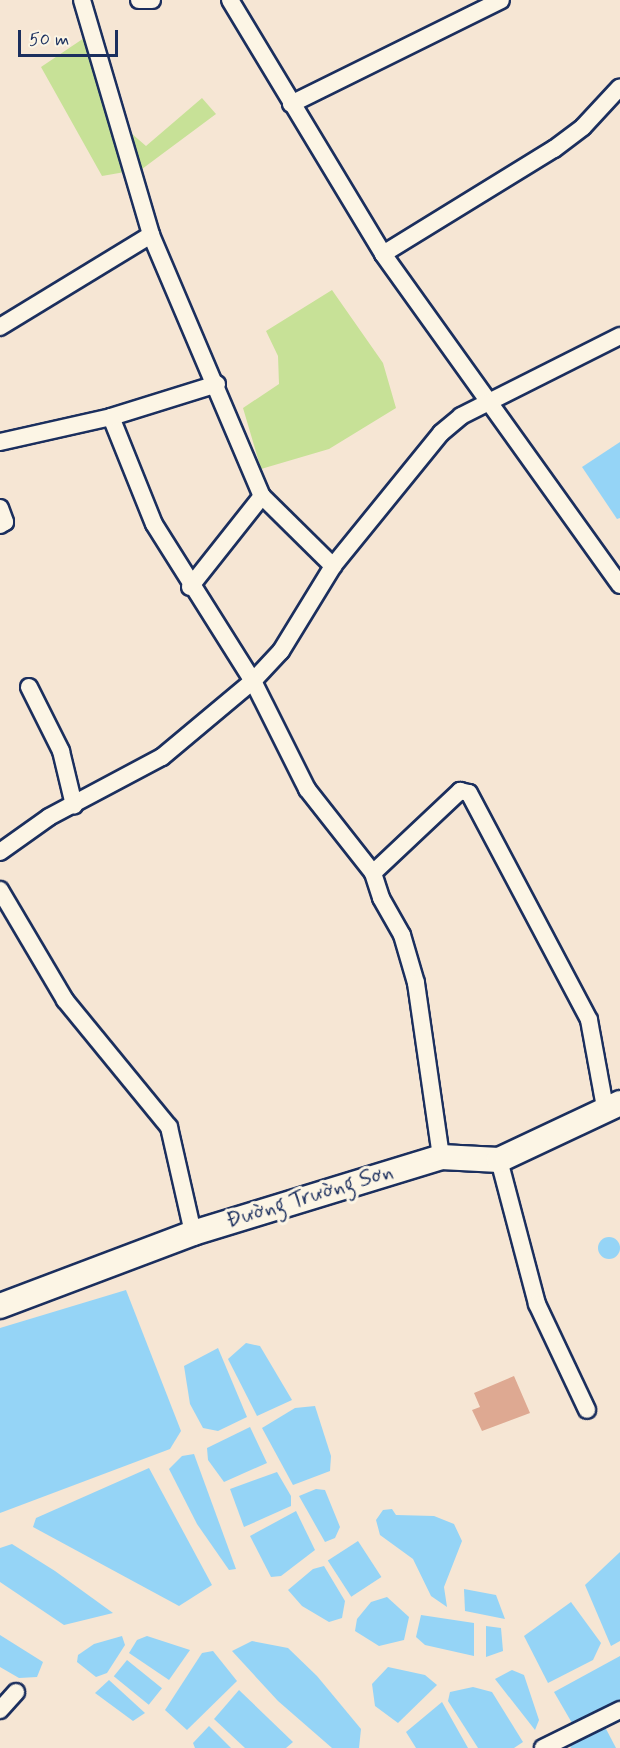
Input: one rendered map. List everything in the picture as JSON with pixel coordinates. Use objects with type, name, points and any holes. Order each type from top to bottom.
[{"type":"highway","name":"Đường Trường Sơn","points":[[0,1306],[193,1233],[441,1157],[499,1160],[612,1105]]},
{"type":"street","points":[[82,0],[84,19],[151,235],[217,384],[262,496],[333,566]]},
{"type":"street","points":[[230,0],[383,254],[620,585]]},
{"type":"street","points":[[291,104],[501,0]]},
{"type":"street","points":[[383,254],[554,149],[583,127],[620,87]]},
{"type":"street","points":[[0,327],[151,235]]},
{"type":"street","points":[[0,852],[74,805],[162,757],[253,681],[281,651],[333,566],[441,433],[487,402],[620,336]]},
{"type":"street","points":[[0,442],[111,417],[217,384]]},
{"type":"street","points":[[111,417],[154,524],[190,587],[253,681],[307,789],[373,873],[381,898],[402,935],[416,983],[441,1157]]},
{"type":"street","points":[[190,587],[262,496]]},
{"type":"street","points":[[0,508],[5,522],[0,525]]},
{"type":"street","points":[[29,687],[61,751],[74,805]]},
{"type":"street","points":[[373,873],[460,791],[469,794],[589,1020],[612,1105]]},
{"type":"street","points":[[0,890],[65,1000],[170,1127],[193,1233]]},
{"type":"street","points":[[499,1160],[537,1305],[587,1410]]},
{"type":"street","points":[[0,1710],[16,1692]]},
{"type":"street","points":[[543,1748],[620,1710]]},
{"type":"green space","points":[[93,32],[124,127],[146,146],[202,98],[216,114],[142,169],[102,176],[41,67]]},
{"type":"green space","points":[[332,290],[383,363],[396,408],[329,449],[261,469],[243,408],[279,384],[278,356],[266,331]]},
{"type":"water","points":[[620,442],[620,518],[617,519],[582,467]]},
{"type":"water","points":[[605,1237],[613,1237],[620,1244],[620,1252],[613,1259],[605,1259],[598,1252],[598,1244]]},
{"type":"water","points":[[126,1290],[181,1431],[170,1449],[0,1513],[0,1328]]},
{"type":"water","points":[[246,1343],[260,1346],[292,1400],[257,1416],[228,1359]]},
{"type":"water","points":[[218,1348],[247,1417],[218,1431],[203,1428],[190,1404],[184,1366]]},
{"type":"water","points":[[315,1406],[331,1456],[330,1471],[293,1485],[262,1428],[295,1408]]},
{"type":"water","points":[[250,1427],[267,1463],[224,1482],[208,1460],[207,1448]]},
{"type":"water","points":[[194,1454],[236,1569],[229,1570],[197,1524],[169,1469],[182,1456]]},
{"type":"water","points":[[149,1468],[212,1585],[179,1606],[33,1527],[36,1518]]},
{"type":"water","points":[[277,1472],[291,1496],[291,1506],[244,1527],[230,1489]]},
{"type":"water","points":[[316,1489],[325,1490],[340,1527],[335,1538],[325,1542],[299,1496]]},
{"type":"water","points":[[392,1509],[396,1515],[434,1516],[454,1524],[462,1541],[444,1587],[447,1607],[431,1596],[413,1559],[380,1535],[376,1520],[383,1510]]},
{"type":"water","points":[[296,1511],[315,1550],[281,1576],[271,1577],[250,1536]]},
{"type":"water","points":[[358,1541],[381,1577],[351,1597],[328,1561]]},
{"type":"water","points":[[12,1544],[55,1571],[113,1613],[64,1625],[0,1582],[0,1548]]},
{"type":"water","points":[[620,1552],[620,1641],[611,1646],[585,1585]]},
{"type":"water","points":[[324,1566],[345,1601],[342,1618],[329,1622],[302,1606],[288,1590],[313,1569]]},
{"type":"water","points":[[464,1589],[496,1595],[505,1619],[465,1611]]},
{"type":"water","points":[[387,1597],[409,1617],[404,1640],[379,1646],[355,1631],[357,1619],[371,1602]]},
{"type":"water","points":[[571,1602],[601,1643],[593,1660],[548,1683],[524,1636]]},
{"type":"water","points":[[421,1615],[474,1623],[474,1656],[425,1645],[416,1637]]},
{"type":"water","points":[[486,1626],[501,1628],[503,1651],[486,1657]]},
{"type":"water","points":[[0,1635],[43,1662],[37,1677],[19,1678],[0,1667]]},
{"type":"water","points":[[122,1636],[125,1645],[107,1673],[96,1677],[77,1662],[78,1655],[94,1644]]},
{"type":"water","points":[[147,1636],[190,1650],[169,1680],[129,1653],[137,1640]]},
{"type":"water","points":[[252,1641],[288,1648],[317,1676],[361,1729],[359,1748],[332,1748],[278,1701],[232,1651]]},
{"type":"water","points":[[213,1651],[237,1681],[187,1730],[165,1710],[202,1653]]},
{"type":"water","points":[[620,1656],[620,1705],[572,1723],[554,1692]]},
{"type":"water","points":[[127,1660],[162,1688],[149,1705],[114,1676]]},
{"type":"water","points":[[388,1667],[425,1675],[437,1685],[398,1723],[375,1706],[372,1684]]},
{"type":"water","points":[[512,1670],[524,1675],[539,1720],[535,1730],[495,1679]]},
{"type":"water","points":[[109,1680],[145,1713],[133,1721],[95,1693]]},
{"type":"water","points":[[473,1687],[492,1692],[523,1742],[514,1748],[478,1748],[448,1701],[450,1692]]},
{"type":"water","points":[[239,1690],[293,1742],[286,1748],[245,1748],[214,1719]]},
{"type":"water","points":[[442,1702],[468,1748],[416,1748],[406,1732]]},
{"type":"water","points":[[209,1726],[231,1748],[195,1748],[193,1743]]},
{"type":"water","points":[[605,1727],[616,1748],[571,1748],[569,1744]]},
{"type":"building","points":[[514,1376],[530,1413],[482,1431],[472,1410],[480,1407],[474,1393]]}]
